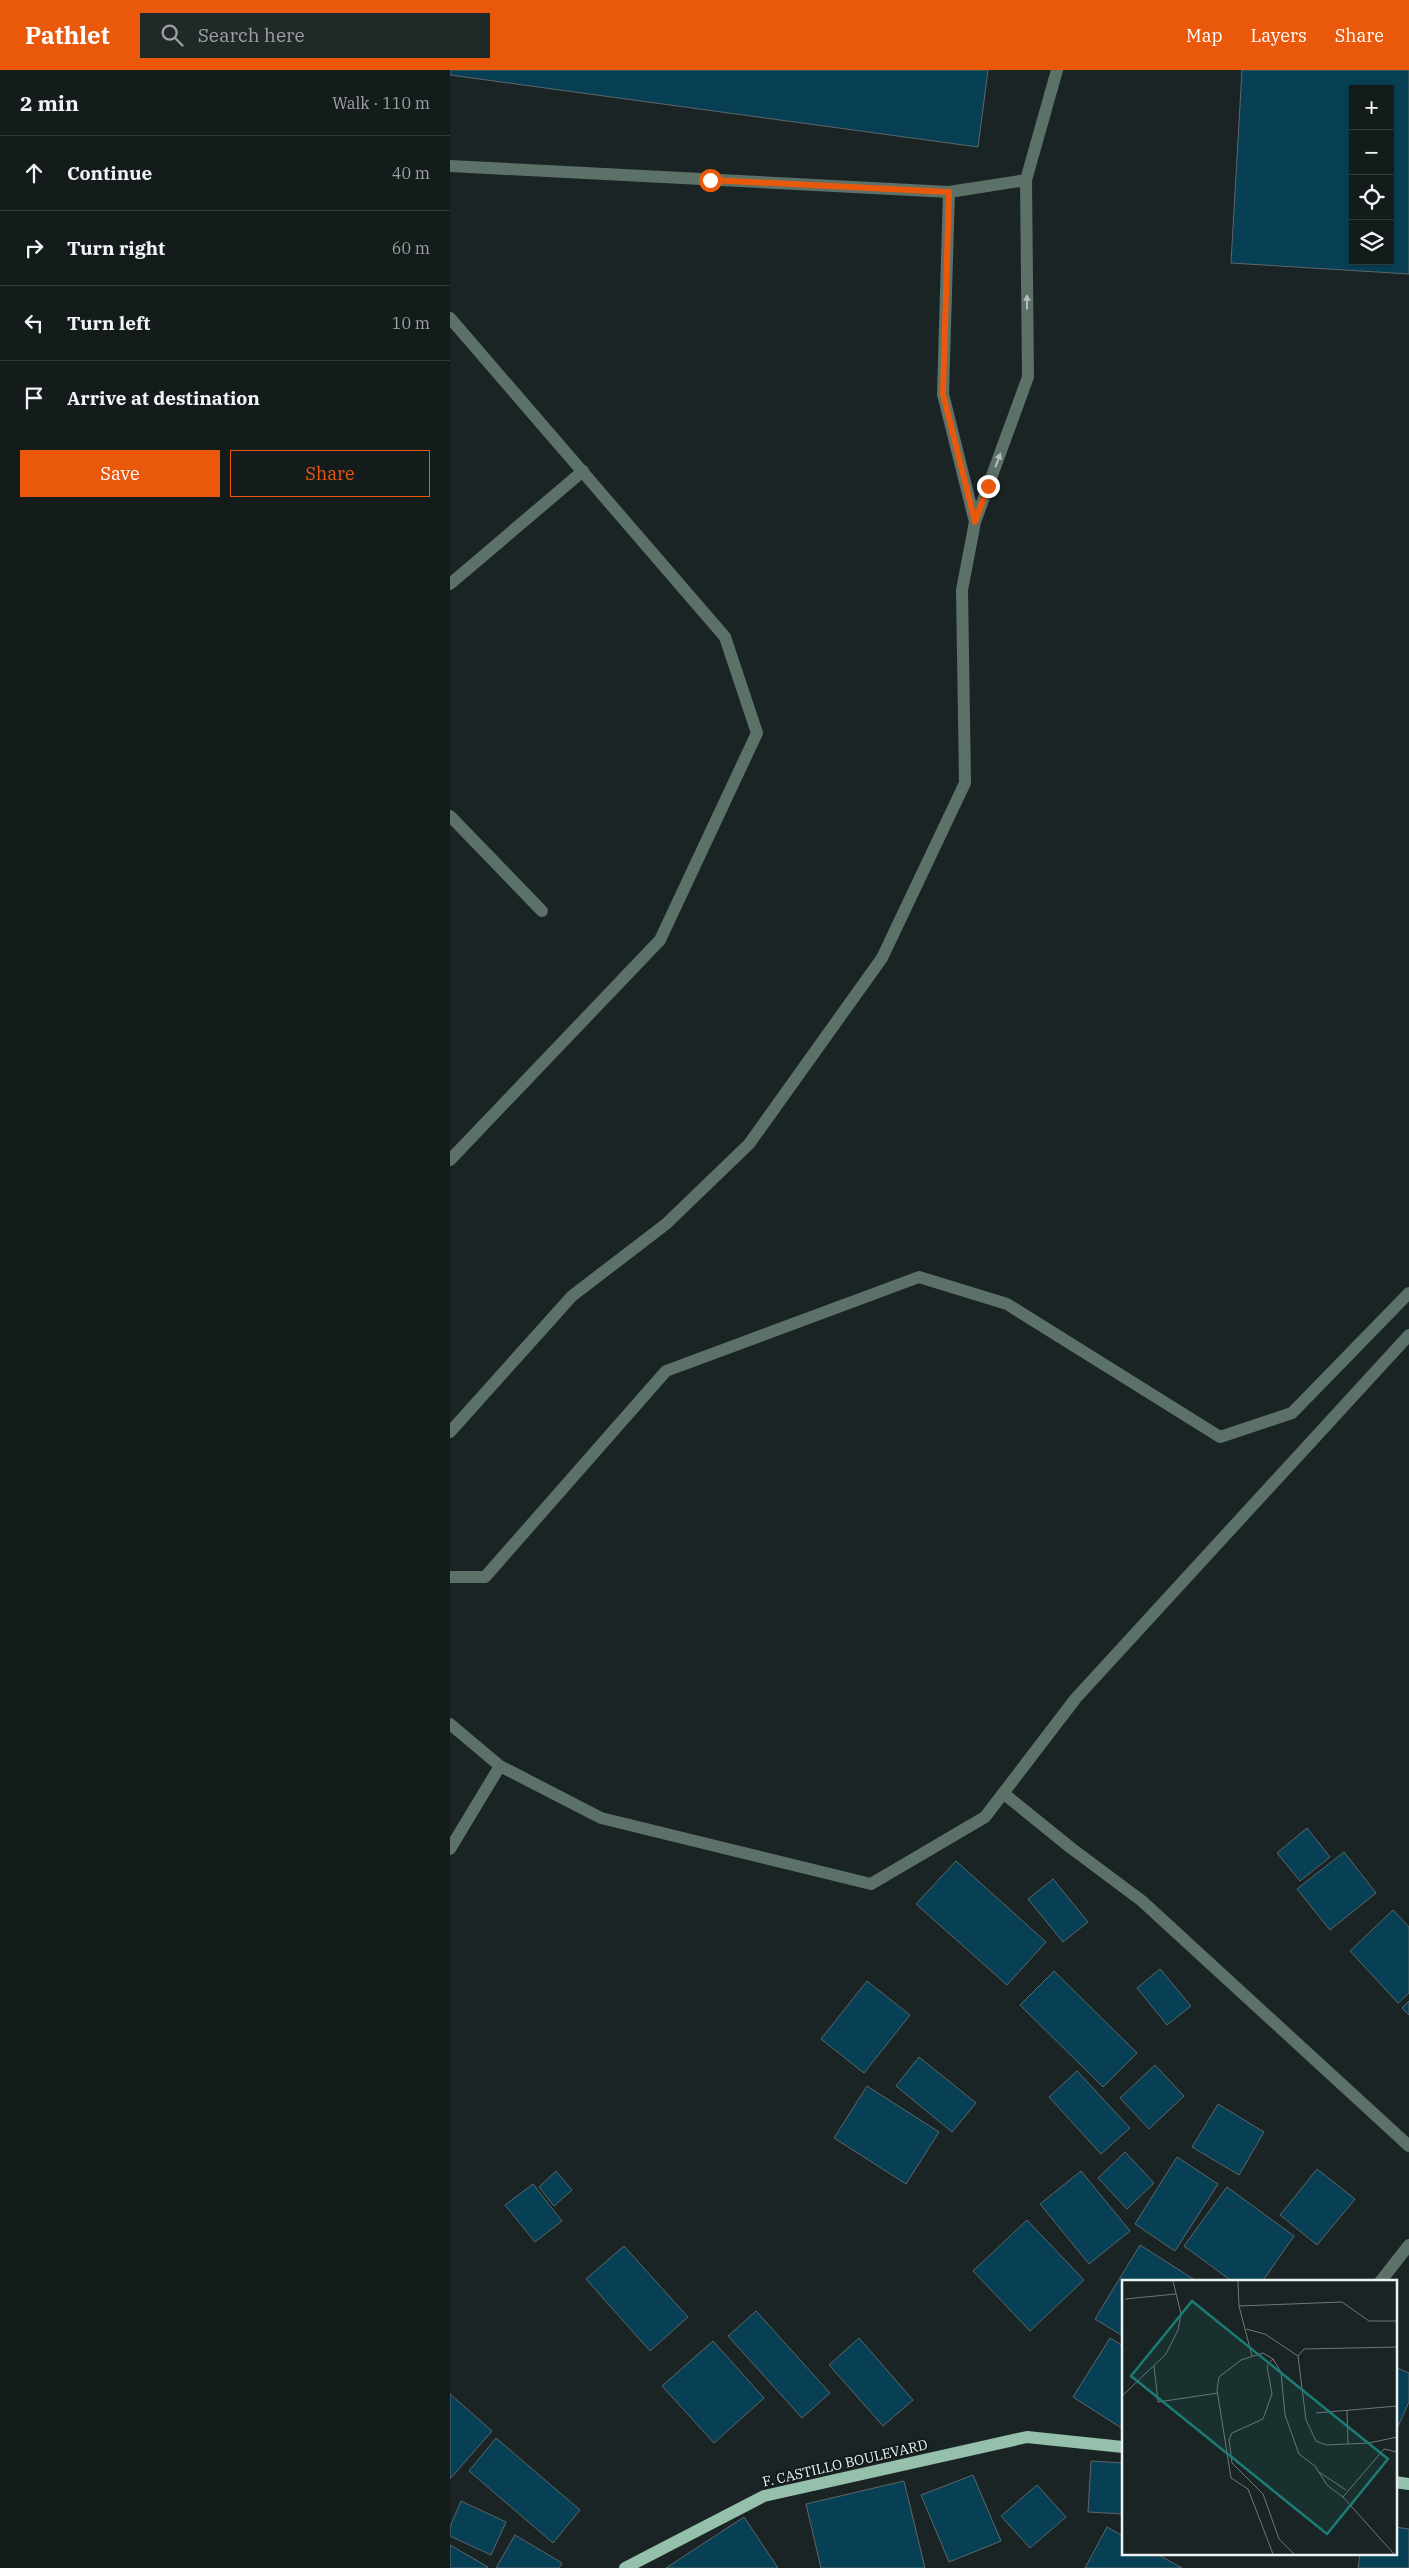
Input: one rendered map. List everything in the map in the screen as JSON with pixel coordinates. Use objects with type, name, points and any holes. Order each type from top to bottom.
[{"type":"main road","name":"F. CASTILLO BOULEVARD","points":[[626,2568],[764,2496],[1027,2436],[1122,2447]]},
{"type":"main road","points":[[1396,2482],[1409,2484]]},
{"type":"lane","points":[[450,1432],[572,1296],[666,1224],[750,1144],[882,958],[964,783],[962,590],[975,522],[1028,377],[1026,180],[1058,70]]},
{"type":"lane","points":[[450,166],[949,192],[1026,180]]},
{"type":"lane","points":[[949,192],[943,394],[975,522]]},
{"type":"lane","points":[[450,318],[725,637],[756,733],[660,940],[450,1160]]},
{"type":"lane","points":[[450,584],[583,471]]},
{"type":"lane","points":[[450,816],[542,911]]},
{"type":"lane","points":[[450,1577],[485,1577],[666,1371],[919,1276],[1007,1304],[1220,1437],[1292,1413],[1409,1293]]},
{"type":"lane","points":[[450,1724],[500,1766],[601,1818],[871,1884],[985,1817],[1076,1698],[1409,1335]]},
{"type":"lane","points":[[450,1849],[500,1766]]},
{"type":"lane","points":[[1003,1793],[1071,1848],[1142,1901],[1409,2146]]},
{"type":"lane","points":[[1382,2280],[1409,2245]]},
{"type":"building","points":[[450,70],[988,70],[978,147],[450,75]]},
{"type":"building","points":[[1242,70],[1409,70],[1409,274],[1231,263]]},
{"type":"building","points":[[1307,1828],[1330,1857],[1300,1881],[1277,1853]]},
{"type":"building","points":[[1344,1852],[1376,1893],[1330,1930],[1297,1889]]},
{"type":"building","points":[[956,1861],[1046,1942],[1007,1985],[916,1904]]},
{"type":"building","points":[[1053,1879],[1088,1922],[1063,1942],[1028,1899]]},
{"type":"building","points":[[1393,1910],[1409,1927],[1409,1993],[1398,2003],[1350,1951]]},
{"type":"building","points":[[1160,1969],[1191,2006],[1167,2025],[1137,1988]]},
{"type":"building","points":[[1054,1971],[1137,2053],[1103,2087],[1020,2005]]},
{"type":"building","points":[[867,1981],[910,2015],[864,2073],[821,2039]]},
{"type":"building","points":[[1409,2001],[1409,2015],[1402,2008]]},
{"type":"building","points":[[919,2057],[976,2103],[952,2132],[896,2086]]},
{"type":"building","points":[[1155,2065],[1184,2096],[1149,2129],[1120,2098]]},
{"type":"building","points":[[1077,2071],[1130,2128],[1101,2154],[1049,2097]]},
{"type":"building","points":[[867,2086],[939,2132],[906,2184],[834,2138]]},
{"type":"building","points":[[1218,2104],[1264,2132],[1239,2175],[1192,2147]]},
{"type":"building","points":[[1125,2152],[1154,2183],[1127,2209],[1098,2178]]},
{"type":"building","points":[[1177,2157],[1218,2184],[1175,2251],[1135,2224]]},
{"type":"building","points":[[1317,2169],[1355,2199],[1317,2245],[1280,2215]]},
{"type":"building","points":[[556,2171],[572,2190],[554,2206],[539,2187]]},
{"type":"building","points":[[1081,2171],[1130,2231],[1089,2264],[1040,2204]]},
{"type":"building","points":[[533,2184],[562,2221],[535,2242],[505,2205]]},
{"type":"building","points":[[1227,2187],[1294,2236],[1263,2280],[1230,2280],[1184,2246]]},
{"type":"building","points":[[1027,2220],[1084,2280],[1030,2331],[973,2271]]},
{"type":"building","points":[[1140,2245],[1195,2280],[1122,2280],[1122,2335],[1095,2319]]},
{"type":"building","points":[[624,2246],[688,2317],[650,2351],[586,2279]]},
{"type":"building","points":[[756,2311],[830,2393],[802,2418],[728,2336]]},
{"type":"building","points":[[859,2338],[913,2400],[883,2426],[829,2365]]},
{"type":"building","points":[[1110,2338],[1122,2345],[1122,2428],[1073,2397]]},
{"type":"building","points":[[713,2341],[764,2398],[714,2443],[662,2386]]},
{"type":"building","points":[[1396,2367],[1409,2373],[1409,2402],[1396,2431]]},
{"type":"building","points":[[450,2394],[492,2431],[450,2479]]},
{"type":"building","points":[[496,2438],[580,2510],[553,2543],[469,2471]]},
{"type":"building","points":[[1091,2461],[1122,2463],[1122,2514],[1088,2512]]},
{"type":"building","points":[[973,2475],[1001,2541],[949,2562],[921,2495]]},
{"type":"building","points":[[904,2481],[925,2568],[821,2568],[806,2504]]},
{"type":"building","points":[[1037,2485],[1066,2517],[1030,2548],[1001,2516]]},
{"type":"building","points":[[461,2501],[506,2522],[491,2555],[450,2536],[450,2527]]},
{"type":"building","points":[[744,2517],[778,2568],[666,2568]]},
{"type":"building","points":[[1107,2527],[1122,2535],[1122,2556],[1161,2556],[1182,2568],[1085,2568]]},
{"type":"building","points":[[1396,2527],[1409,2529],[1409,2568],[1358,2568],[1360,2556],[1396,2556]]},
{"type":"building","points":[[515,2535],[562,2563],[559,2568],[496,2568]]},
{"type":"building","points":[[450,2545],[488,2567],[450,2568]]},
{"type":"route","points":[[710,180],[949,192],[943,394],[975,522],[988,486]]}]
